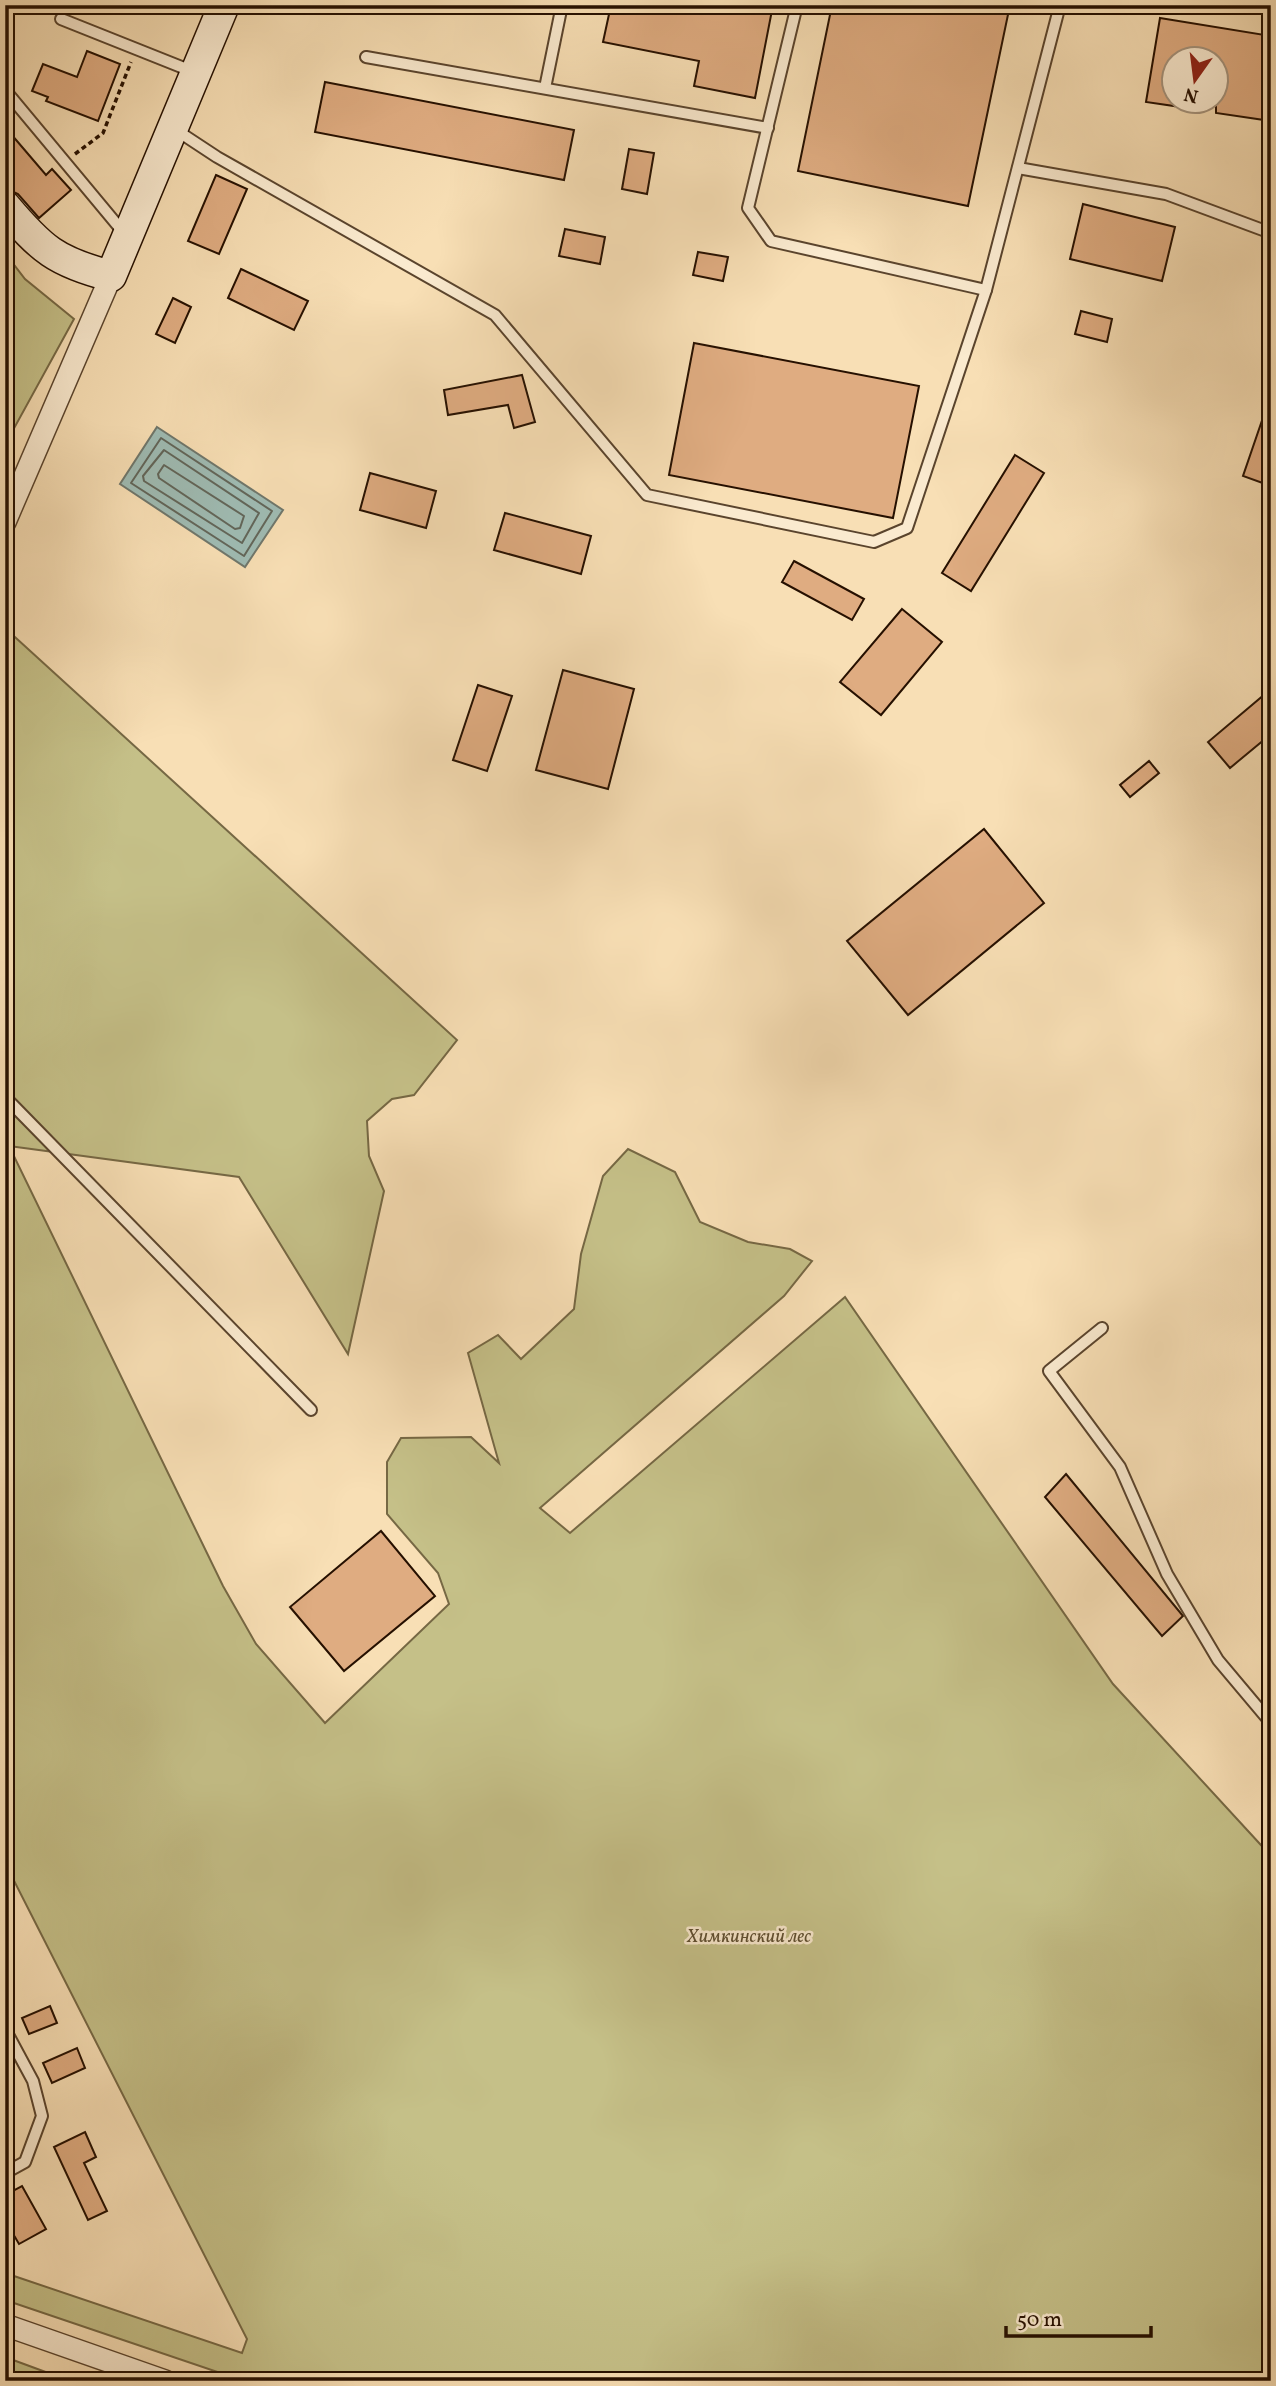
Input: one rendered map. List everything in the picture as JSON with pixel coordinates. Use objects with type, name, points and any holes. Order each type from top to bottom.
[{"type":"street","points":[[5,522],[128,238],[224,5]]},
{"type":"street","points":[[5,206],[42,248],[76,267],[111,275]]},
{"type":"street","points":[[5,2326],[165,2381]]},
{"type":"lane","points":[[545,88],[562,5]]},
{"type":"lane","points":[[797,5],[748,208],[771,242],[986,290]]},
{"type":"lane","points":[[173,128],[217,157],[495,315],[647,495],[874,542],[907,528],[986,290],[1060,5]]},
{"type":"lane","points":[[61,19],[196,73]]},
{"type":"lane","points":[[366,57],[768,128]]},
{"type":"lane","points":[[5,90],[128,238]]},
{"type":"lane","points":[[1018,168],[1166,194],[1271,233]]},
{"type":"lane","points":[[5,1097],[312,1410]]},
{"type":"lane","points":[[1102,1328],[1049,1371],[1120,1467],[1167,1574],[1218,1660],[1271,1723]]},
{"type":"lane","points":[[5,2029],[33,2081],[42,2116],[24,2162],[5,2173]]},
{"type":"path","points":[[65,162],[103,132],[136,49]]},
{"type":"green space","points":[[5,253],[25,279],[74,319],[6,443]]},
{"type":"green space","name":"Химкинский лес","points":[[5,628],[457,1040],[414,1095],[392,1099],[367,1121],[369,1156],[384,1191],[348,1354],[239,1177],[9,1146],[223,1586],[256,1644],[325,1723],[449,1604],[438,1573],[387,1514],[387,1462],[401,1438],[471,1437],[499,1463],[468,1353],[498,1335],[521,1359],[574,1309],[581,1254],[603,1176],[628,1149],[675,1172],[700,1222],[748,1242],[790,1249],[812,1261],[784,1296],[540,1508],[570,1533],[845,1297],[1113,1684],[1271,1856],[1271,2381],[244,2381],[5,2300],[5,2273],[242,2353],[247,2339],[5,1863],[5,1091],[11,1082],[5,1075]]},
{"type":"green space","points":[[5,2357],[70,2381],[5,2381]]},
{"type":"water","points":[[157,427],[283,510],[245,567],[120,484]]},
{"type":"building","points":[[611,5],[773,5],[755,98],[694,86],[699,61],[603,42]]},
{"type":"building","points":[[832,5],[1010,5],[968,206],[798,171]]},
{"type":"building","points":[[1160,18],[1271,36],[1271,121],[1230,115],[1230,46],[1160,46],[1160,104],[1146,102]]},
{"type":"building","points":[[87,51],[120,64],[98,121],[46,101],[48,97],[32,91],[43,64],[77,77]]},
{"type":"building","points":[[325,82],[574,130],[564,180],[315,132]]},
{"type":"building","points":[[5,127],[46,175],[52,169],[71,190],[39,218],[18,194],[5,188]]},
{"type":"building","points":[[629,149],[654,153],[647,194],[622,189]]},
{"type":"building","points":[[216,175],[247,189],[219,254],[188,241]]},
{"type":"building","points":[[1083,204],[1175,227],[1162,281],[1070,259]]},
{"type":"building","points":[[565,229],[605,237],[600,264],[559,256]]},
{"type":"building","points":[[698,252],[728,257],[723,281],[693,275]]},
{"type":"building","points":[[241,269],[308,301],[294,330],[228,298]]},
{"type":"building","points":[[173,298],[191,307],[175,343],[156,334]]},
{"type":"building","points":[[1081,311],[1112,319],[1107,342],[1075,334]]},
{"type":"building","points":[[694,343],[919,386],[893,518],[669,475]]},
{"type":"building","points":[[522,375],[535,422],[514,428],[508,405],[448,415],[444,390]]},
{"type":"building","points":[[1268,403],[1271,403],[1271,486],[1243,476]]},
{"type":"building","points":[[1015,455],[1044,473],[971,591],[942,573]]},
{"type":"building","points":[[370,473],[436,491],[426,528],[360,510]]},
{"type":"building","points":[[505,513],[591,536],[581,574],[494,550]]},
{"type":"building","points":[[794,561],[864,599],[852,620],[782,582]]},
{"type":"building","points":[[902,609],[942,642],[881,715],[840,682]]},
{"type":"building","points":[[563,670],[634,689],[608,789],[536,770]]},
{"type":"building","points":[[478,685],[512,696],[487,771],[453,760]]},
{"type":"building","points":[[1271,689],[1271,734],[1230,768],[1208,742]]},
{"type":"building","points":[[1149,761],[1159,773],[1130,797],[1120,785]]},
{"type":"building","points":[[984,829],[1044,903],[908,1015],[847,941]]},
{"type":"building","points":[[1066,1474],[1183,1616],[1162,1636],[1045,1497]]},
{"type":"building","points":[[381,1531],[435,1596],[344,1671],[290,1607]]},
{"type":"building","points":[[50,2006],[57,2023],[29,2034],[22,2018]]},
{"type":"building","points":[[77,2048],[85,2068],[52,2083],[43,2063]]},
{"type":"building","points":[[85,2132],[96,2157],[84,2163],[107,2211],[88,2220],[54,2147]]},
{"type":"building","points":[[22,2186],[46,2229],[19,2244],[5,2220],[5,2195]]}]
